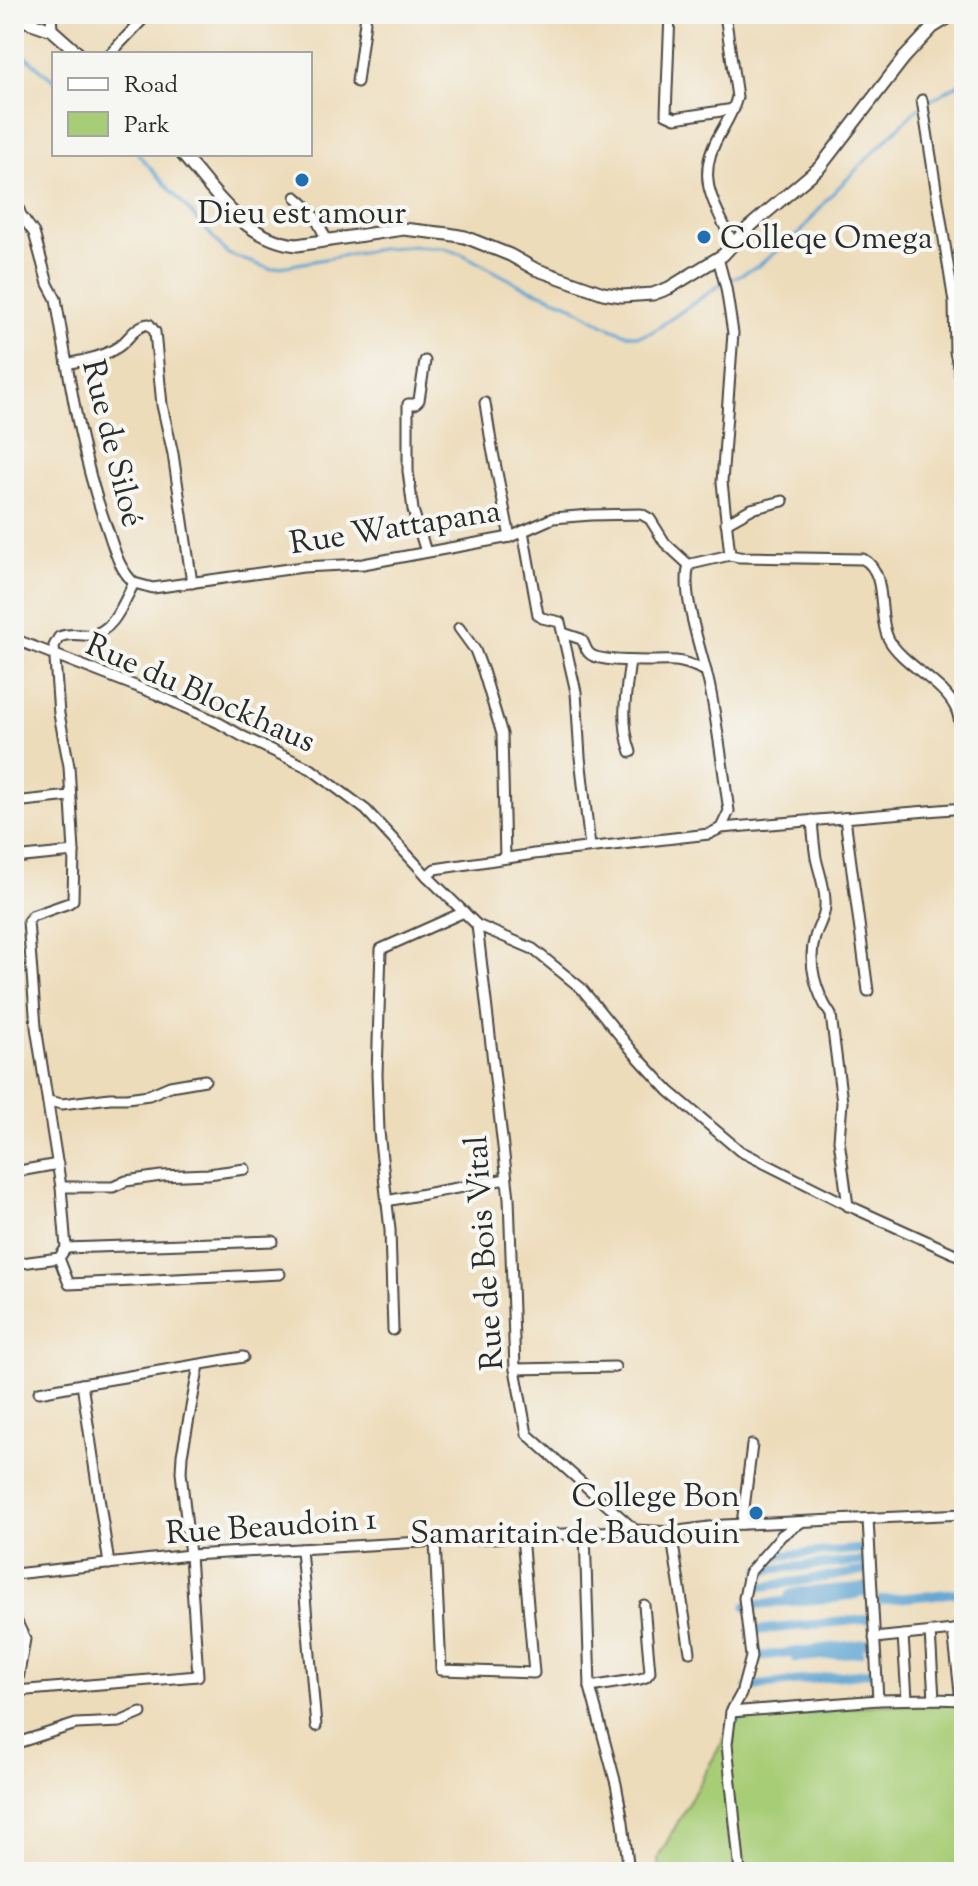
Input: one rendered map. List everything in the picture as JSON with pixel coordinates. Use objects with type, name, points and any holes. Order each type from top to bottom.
[{"type":"street","points":[[51,14],[52,30]]},
{"type":"street","points":[[112,52],[145,14]]},
{"type":"street","points":[[357,82],[366,14]]},
{"type":"street","points":[[670,14],[666,114],[675,118],[734,109]]},
{"type":"street","points":[[725,14],[737,97],[734,109],[711,152],[706,171],[707,185],[733,244]]},
{"type":"street","points":[[184,156],[236,216],[258,234],[282,244],[297,245],[403,229],[425,231],[465,237],[535,269],[603,293],[622,296],[653,294],[669,288],[718,258],[748,228],[820,167],[904,58],[933,27],[954,14]]},
{"type":"street","points":[[14,17],[52,30],[77,52]]},
{"type":"street","points":[[922,100],[954,302],[955,352],[964,392]]},
{"type":"street","name":"Rue de Siloé","points":[[14,197],[21,215],[34,233],[48,284],[56,299],[81,440],[98,503],[121,568],[134,583]]},
{"type":"street","points":[[296,197],[309,207],[327,241]]},
{"type":"street","points":[[718,258],[733,333],[722,482],[730,555]]},
{"type":"street","points":[[67,364],[119,347],[143,324],[149,324],[155,332],[162,405],[173,454],[192,583]]},
{"type":"street","points":[[425,361],[419,400],[408,404],[408,471],[413,510],[426,552]]},
{"type":"street","points":[[485,403],[510,537]]},
{"type":"street","points":[[726,523],[751,509],[783,501]]},
{"type":"street","name":"Rue Wattapana","points":[[134,583],[153,588],[303,567],[363,564],[510,537],[553,518],[641,514],[650,519],[665,543],[689,565]]},
{"type":"street","points":[[523,531],[538,615],[560,622],[576,692],[590,847]]},
{"type":"street","points":[[721,828],[729,811],[710,686],[690,609],[686,574],[689,565],[730,555],[867,561],[874,569],[889,640],[955,707],[964,764]]},
{"type":"street","points":[[14,1264],[59,1258],[66,1248],[58,1164],[36,1027],[28,921],[32,916],[73,900],[74,852],[69,766],[59,714],[54,646],[59,637],[72,633],[87,635],[102,632],[114,620],[134,583]]},
{"type":"street","points":[[459,628],[475,650],[502,734],[505,858]]},
{"type":"street","points":[[563,633],[581,639],[593,656],[687,663],[706,671]]},
{"type":"street","name":"Rue du Blockhaus","points":[[14,639],[156,694],[311,769],[366,810],[477,925],[533,949],[581,988],[669,1091],[740,1151],[848,1206],[964,1258]]},
{"type":"street","points":[[630,661],[623,721],[631,752]]},
{"type":"street","points":[[14,802],[70,796]]},
{"type":"street","points":[[427,876],[435,869],[709,834],[721,828],[964,808]]},
{"type":"street","points":[[845,818],[868,991]]},
{"type":"street","points":[[812,820],[825,899],[825,914],[813,941],[812,959],[816,988],[831,1015],[842,1102],[839,1140],[848,1206]]},
{"type":"street","points":[[14,858],[74,852]]},
{"type":"street","points":[[393,1330],[390,1230],[379,1132],[377,1074],[381,949],[464,912]]},
{"type":"street","name":"Rue de Bois Vital","points":[[477,925],[509,1198],[515,1369],[527,1434],[635,1530]]},
{"type":"street","points":[[48,1101],[62,1104],[127,1098],[205,1080]]},
{"type":"street","points":[[14,1172],[58,1164]]},
{"type":"street","points":[[61,1187],[113,1187],[126,1181],[161,1176],[245,1169]]},
{"type":"street","points":[[386,1201],[506,1179]]},
{"type":"street","points":[[66,1248],[273,1241]]},
{"type":"street","points":[[59,1258],[69,1284],[280,1274]]},
{"type":"street","points":[[39,1392],[243,1357]]},
{"type":"street","points":[[14,1616],[25,1639],[15,1692],[198,1676],[182,1464],[199,1365]]},
{"type":"street","points":[[515,1369],[615,1367]]},
{"type":"street","points":[[82,1384],[109,1564]]},
{"type":"street","points":[[742,1524],[752,1445]]},
{"type":"street","name":"Rue Beaudoin 1","points":[[14,1574],[190,1555],[635,1530],[671,1532],[742,1524],[964,1514]]},
{"type":"street","points":[[868,1519],[878,1700]]},
{"type":"street","points":[[740,1872],[727,1744],[731,1712],[741,1694],[751,1657],[744,1598],[749,1573],[782,1535],[801,1522]]},
{"type":"street","points":[[671,1532],[690,1652]]},
{"type":"street","points":[[585,1533],[590,1687],[616,1784],[629,1872]]},
{"type":"street","points":[[435,1541],[441,1670],[534,1673],[522,1536]]},
{"type":"street","points":[[301,1549],[316,1726]]},
{"type":"street","points":[[590,1687],[646,1677],[650,1672],[644,1605]]},
{"type":"street","points":[[731,1712],[878,1700],[962,1700],[959,1630],[874,1638]]},
{"type":"street","points":[[930,1632],[934,1699]]},
{"type":"street","points":[[903,1635],[907,1699]]},
{"type":"street","points":[[14,1744],[76,1724],[120,1722],[141,1713]]},
{"type":"green space","points":[[964,1704],[964,1872],[659,1872],[658,1858],[735,1719],[878,1705]]},
{"type":"waterway","points":[[14,46],[52,79]]},
{"type":"waterway","points":[[926,103],[964,81]]},
{"type":"waterway","points":[[728,281],[758,266],[800,233],[829,197],[919,107]]},
{"type":"waterway","points":[[140,156],[228,254],[270,269],[379,249],[410,246],[444,248],[462,254],[520,285],[567,303],[604,325],[639,336],[652,332],[721,284]]},
{"type":"waterway","points":[[773,1556],[863,1549]]},
{"type":"waterway","points":[[761,1570],[864,1561]]},
{"type":"waterway","points":[[760,1587],[865,1571]]},
{"type":"waterway","points":[[746,1606],[787,1601],[790,1594],[798,1592],[866,1587]]},
{"type":"waterway","points":[[782,1602],[837,1598],[866,1592]]},
{"type":"waterway","points":[[881,1600],[964,1592]]},
{"type":"waterway","points":[[750,1631],[868,1619]]},
{"type":"waterway","points":[[754,1657],[869,1643]]},
{"type":"waterway","points":[[796,1658],[860,1652]]},
{"type":"waterway","points":[[748,1687],[871,1672]]},
{"type":"waterway","points":[[736,1717],[829,1708]]},
{"type":"place","name":"Dieu est amour","points":[[302,180]]},
{"type":"place","name":"Colleqe Omega","points":[[704,237]]},
{"type":"place","name":"College Bon Samaritain de Baudouin","points":[[756,1513]]}]
